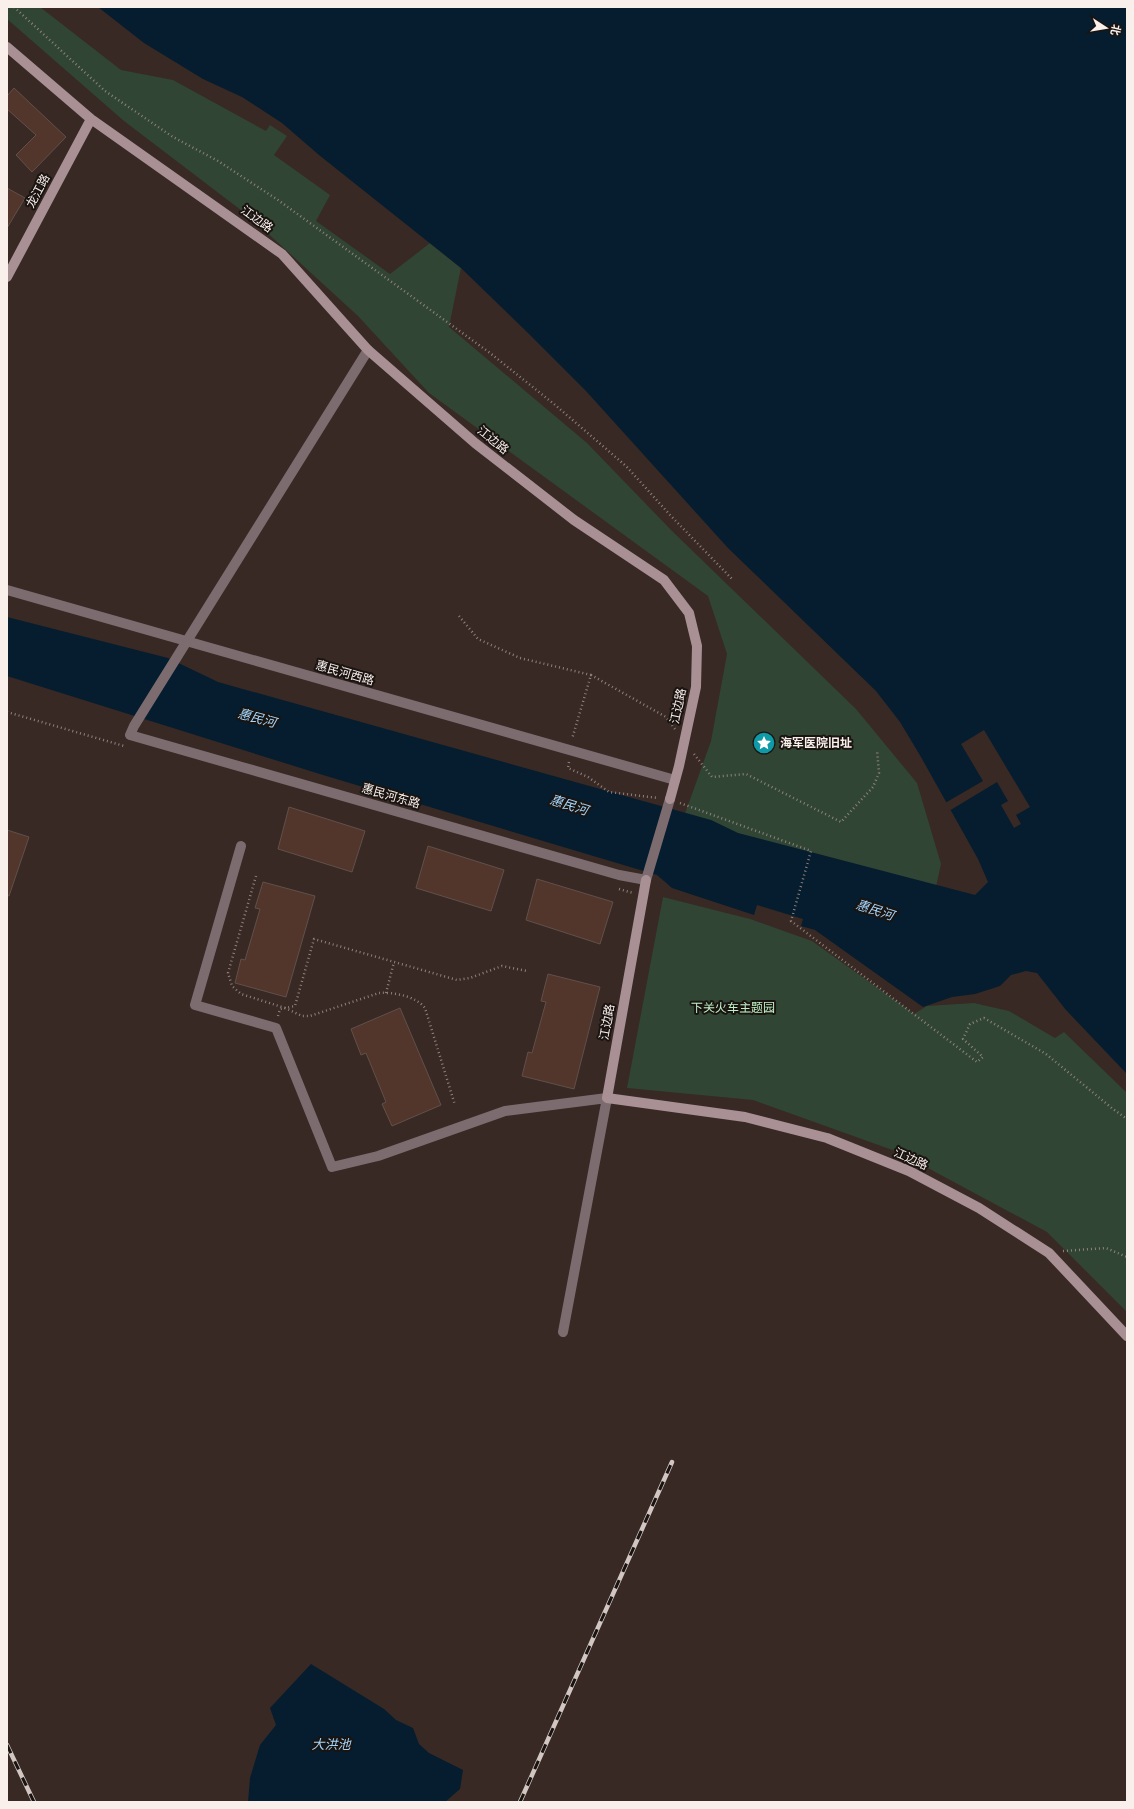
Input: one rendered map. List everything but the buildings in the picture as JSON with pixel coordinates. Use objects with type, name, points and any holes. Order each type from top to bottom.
[{"type":"street","name":"江边路","points":[[7,47],[91,119],[282,254],[368,350],[475,443],[574,520],[664,580],[689,613],[697,646],[696,687],[670,799],[646,880],[607,1098],[745,1117],[827,1138],[909,1171],[979,1208],[1050,1253],[1127,1336]]},
{"type":"street","name":"龙江路","points":[[7,277],[91,119]]},
{"type":"street","points":[[184,645],[368,350]]},
{"type":"street","name":"惠民河西路","points":[[7,590],[184,645],[675,780]]},
{"type":"street","name":"惠民河东路","points":[[184,645],[132,730],[619,875],[646,880]]},
{"type":"street","points":[[241,846],[195,1005],[276,1028],[332,1167],[378,1156],[505,1111],[607,1098],[564,1332]]},
{"type":"path","points":[[14,7],[105,91],[173,137],[218,161],[278,200],[490,353],[554,404],[626,466],[671,516],[732,579]]},
{"type":"path","points":[[459,616],[478,639],[520,658],[590,676],[666,717],[712,777],[746,774],[841,822],[873,788],[879,773],[876,750]]},
{"type":"path","points":[[590,676],[570,751],[568,768],[588,777],[609,792],[670,799],[811,851],[791,921],[977,1062],[983,1057],[963,1039],[970,1024],[984,1018],[1046,1054],[1112,1109],[1127,1119]]},
{"type":"path","points":[[256,876],[229,967],[229,979],[232,986],[241,994],[285,1008],[302,1016],[310,1016],[379,993],[386,993],[413,999],[421,1003],[425,1008],[454,1105]]},
{"type":"path","points":[[274,1028],[280,1009],[295,1006],[314,940],[457,980],[470,978],[502,966],[527,971]]},
{"type":"path","points":[[386,993],[394,962]]},
{"type":"path","points":[[1058,1251],[1106,1248],[1127,1257]]},
{"type":"green space","points":[[7,7],[40,7],[121,70],[173,80],[266,131],[270,125],[287,136],[274,155],[330,195],[316,221],[390,274],[430,243],[461,268],[449,327],[587,443],[672,531],[856,709],[917,783],[941,864],[936,887],[682,822],[711,741],[727,654],[708,596],[429,393],[358,316],[250,217],[124,121],[7,19]]},
{"type":"green space","name":"下关火车主题园","points":[[663,897],[750,919],[812,941],[914,1014],[927,1006],[974,1003],[1009,1011],[1055,1038],[1064,1032],[1127,1093],[1127,1312],[1047,1232],[898,1152],[753,1100],[627,1088]]},
{"type":"water","name":"惠民河","points":[[98,7],[1127,7],[1127,1074],[1066,1010],[1037,973],[1026,971],[1011,975],[1000,986],[975,994],[952,997],[923,1007],[815,930],[801,926],[803,919],[757,905],[754,915],[672,888],[657,875],[323,775],[7,676],[7,617],[168,658],[218,682],[711,820],[738,833],[975,895],[988,882],[978,859],[921,757],[900,722],[876,691],[728,548],[586,391],[527,332],[461,268],[319,155],[282,123],[242,97],[203,79],[144,43]]},
{"type":"water","name":"大洪池","points":[[311,1664],[384,1709],[396,1720],[413,1728],[419,1744],[429,1753],[463,1770],[460,1789],[445,1802],[248,1802],[250,1778],[260,1745],[276,1725],[270,1708]]},
{"type":"pier","points":[[984,730],[1030,807],[1016,815],[1021,824],[1014,828],[1001,805],[1008,801],[997,782],[949,811],[945,803],[983,781],[961,744]]},
{"type":"railway","points":[[520,1802],[672,1462]]},
{"type":"railway","points":[[7,1745],[34,1802]]},
{"type":"place","name":"海军医院旧址","points":[[764,743]]}]
